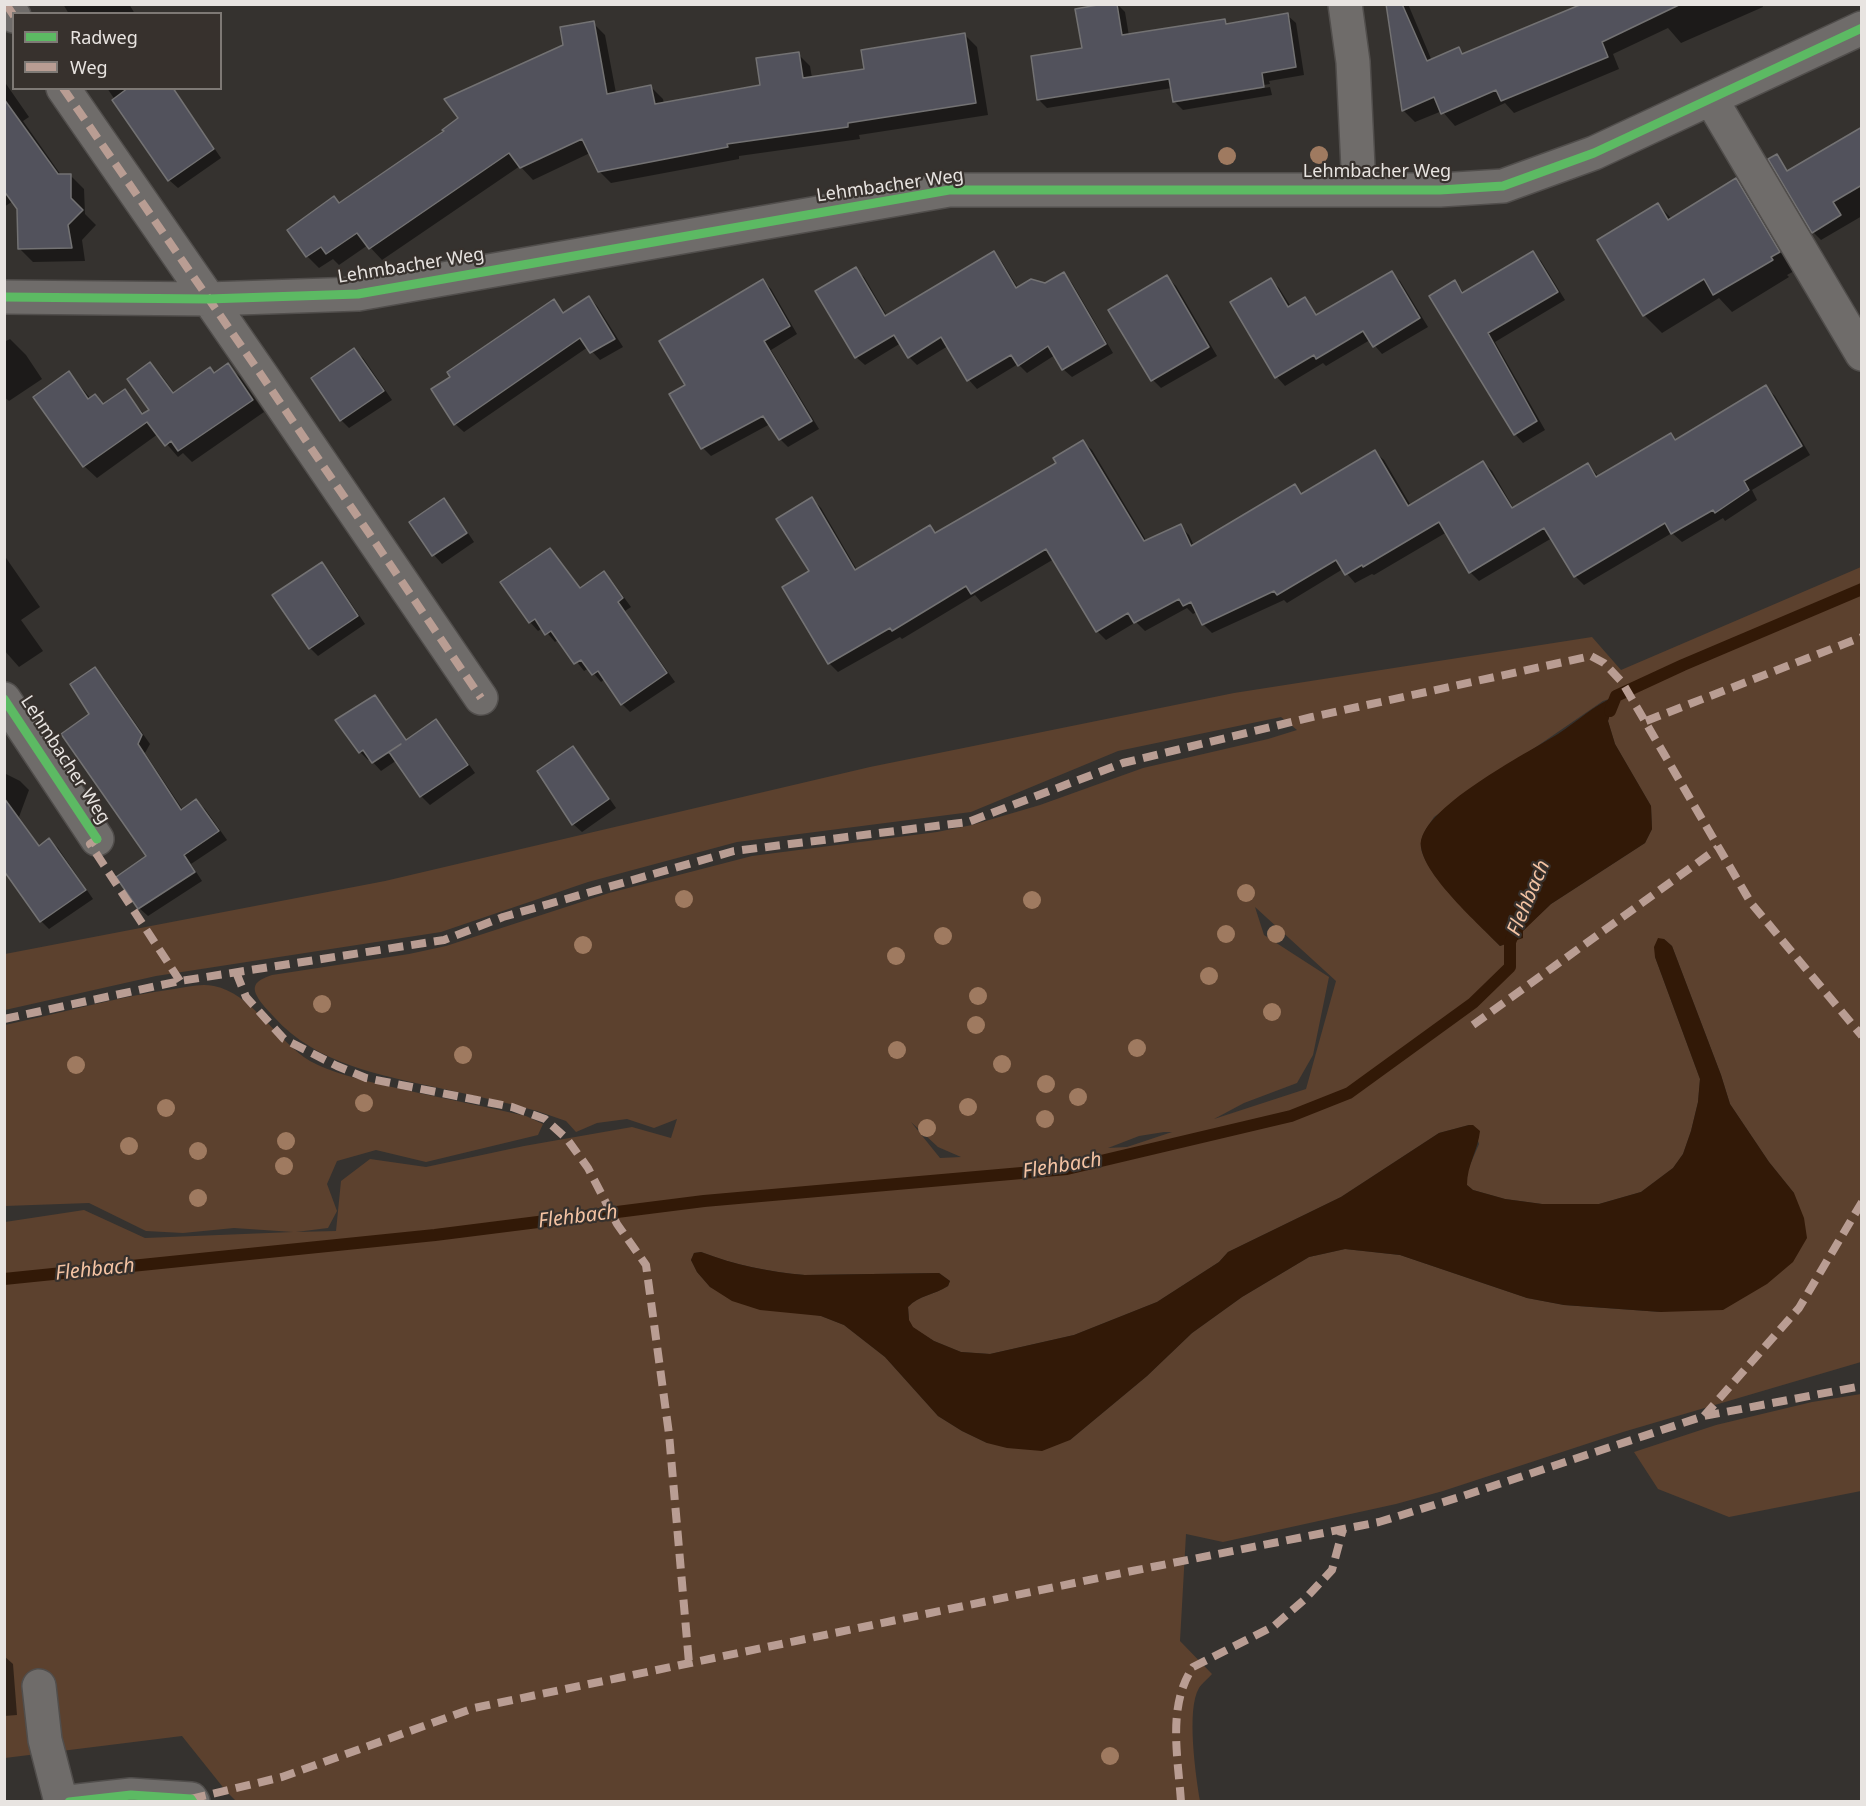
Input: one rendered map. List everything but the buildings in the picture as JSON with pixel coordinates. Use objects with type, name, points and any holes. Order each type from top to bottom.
[{"type":"street","points":[[1345,4],[1353,62],[1359,189]]},
{"type":"street","name":"Lehmbacher Weg","points":[[4,297],[208,299],[358,294],[949,190],[1440,189],[1503,186],[1594,153],[1862,28]]},
{"type":"street","points":[[64,90],[481,698]]},
{"type":"street","points":[[1711,99],[1862,354]]},
{"type":"street","name":"Lehmbacher Weg","points":[[4,699],[97,839]]},
{"type":"street","points":[[39,1686],[45,1740],[61,1802]]},
{"type":"street","points":[[69,1802],[131,1795],[192,1800]]},
{"type":"shaded area","points":[[1861,567],[1861,1362],[1623,1432],[1443,1491],[1396,1504],[1223,1542],[1186,1534],[1180,1641],[1212,1674],[1199,1688],[1193,1711],[1193,1743],[1200,1801],[237,1802],[182,1736],[5,1758],[5,1222],[84,1210],[145,1238],[293,1232],[234,1228],[183,1233],[146,1231],[89,1203],[5,1206],[5,1025],[131,996],[194,986],[214,986],[227,990],[240,998],[298,1052],[327,1069],[383,1085],[526,1116],[543,1124],[538,1135],[426,1162],[376,1150],[337,1161],[327,1184],[337,1211],[328,1228],[296,1232],[336,1231],[341,1181],[370,1159],[426,1167],[524,1146],[632,1127],[671,1138],[677,1119],[654,1128],[627,1119],[597,1123],[576,1132],[566,1121],[537,1111],[394,1078],[350,1065],[309,1046],[274,1017],[260,1002],[255,992],[256,985],[264,978],[446,946],[609,893],[752,856],[937,832],[972,825],[1040,805],[1143,768],[1297,730],[1281,717],[1118,751],[971,812],[737,842],[588,882],[441,932],[156,976],[5,1010],[5,954],[385,881],[870,767],[1234,693],[1592,637],[1621,670]],"holes":[[[1615,697],[1608,721],[1615,744],[1651,806],[1652,829],[1645,843],[1551,904],[1510,942],[1500,946],[1429,867],[1423,854],[1421,843],[1423,836],[1434,817],[1603,701]],[[1255,907],[1336,981],[1306,1089],[1214,1119],[1244,1103],[1297,1083],[1313,1055],[1329,977],[1264,935]],[[1664,939],[1672,946],[1730,1104],[1769,1162],[1794,1193],[1661,1312],[1564,1305],[1527,1298],[1400,1255],[1345,1249],[1309,1257],[1242,1297],[1192,1333],[1147,1376],[1070,1440],[987,1443],[938,1416],[885,1357],[844,1325],[821,1316],[710,1287],[697,1272],[691,1260],[694,1253],[701,1252],[752,1267],[805,1275],[939,1273],[950,1281],[948,1286],[917,1300],[908,1307],[909,1321],[913,1328],[934,1341],[961,1352],[990,1354],[1074,1335],[1157,1302],[1219,1262],[1228,1252],[1341,1197],[1439,1133],[1469,1125],[1473,1125],[1479,1144],[1467,1172],[1467,1185],[1473,1190],[1505,1199],[1542,1204],[1599,1204],[1641,1192],[1673,1168],[1683,1154],[1698,1102],[1700,1079],[1655,957]],[[911,1122],[938,1147],[961,1157],[940,1158]],[[1172,1132],[1127,1147],[1108,1148],[1139,1136]]]},
{"type":"shaded area","points":[[1861,1394],[1861,1491],[1729,1517],[1658,1489],[1634,1452],[1716,1425],[1812,1402]]},
{"type":"water","points":[[1616,696],[1608,721],[1615,744],[1651,806],[1652,829],[1645,843],[1551,904],[1523,931],[1523,938],[1500,946],[1454,900],[1432,872],[1421,847],[1424,832],[1436,816],[1477,783]]},
{"type":"water","points":[[1658,938],[1664,939],[1672,946],[1730,1104],[1769,1162],[1794,1193],[1804,1218],[1807,1238],[1793,1262],[1767,1284],[1723,1310],[1661,1312],[1564,1305],[1527,1298],[1400,1255],[1345,1249],[1309,1257],[1242,1297],[1192,1333],[1147,1376],[1070,1440],[1042,1451],[1007,1448],[987,1443],[962,1431],[938,1416],[885,1357],[844,1325],[821,1316],[760,1310],[732,1301],[710,1287],[697,1272],[691,1260],[694,1253],[701,1252],[752,1267],[805,1275],[939,1273],[950,1281],[948,1286],[917,1300],[908,1307],[909,1320],[913,1327],[934,1341],[961,1352],[990,1354],[1074,1335],[1157,1302],[1219,1262],[1228,1252],[1341,1197],[1439,1133],[1469,1125],[1473,1125],[1480,1131],[1467,1178],[1467,1185],[1473,1190],[1505,1199],[1542,1204],[1599,1204],[1641,1192],[1673,1168],[1683,1154],[1698,1102],[1700,1079],[1655,957],[1654,947]]},
{"type":"waterway","name":"Flehbach","points":[[1610,711],[1616,696],[1862,589]]},
{"type":"waterway","name":"Flehbach","points":[[4,1279],[435,1235],[704,1201],[1067,1169],[1291,1116],[1349,1093],[1473,1003],[1510,967],[1510,942],[1516,928]]},
{"type":"marked path","points":[[6,4],[12,13]]},
{"type":"marked path","points":[[64,90],[481,698]]},
{"type":"marked path","points":[[1646,721],[1862,637]]},
{"type":"marked path","points":[[4,1019],[180,981],[444,940],[503,917],[734,851],[968,822],[1123,763],[1312,717],[1591,656],[1604,663],[1622,682],[1751,903],[1862,1036]]},
{"type":"marked path","points":[[95,836],[97,839],[90,844],[180,981]]},
{"type":"marked path","points":[[1473,1025],[1718,848]]},
{"type":"marked path","points":[[236,972],[246,997],[284,1039],[366,1078],[512,1107],[545,1119],[567,1139],[588,1168],[617,1224],[646,1265],[669,1434],[689,1663]]},
{"type":"marked path","points":[[1704,1416],[1799,1308],[1862,1202]]},
{"type":"marked path","points":[[191,1799],[282,1777],[474,1708],[1379,1522],[1704,1416],[1862,1386]]},
{"type":"marked path","points":[[1181,1802],[1177,1715],[1185,1682],[1193,1667],[1274,1626],[1304,1600],[1332,1570],[1343,1529]]},
{"type":"cycle path","points":[[4,297],[208,299],[358,294],[949,190],[1440,190],[1503,186],[1594,153],[1862,28]]},
{"type":"cycle path","points":[[4,699],[97,839]]},
{"type":"cycle path","points":[[69,1802],[131,1795],[191,1799],[193,1802]]}]
